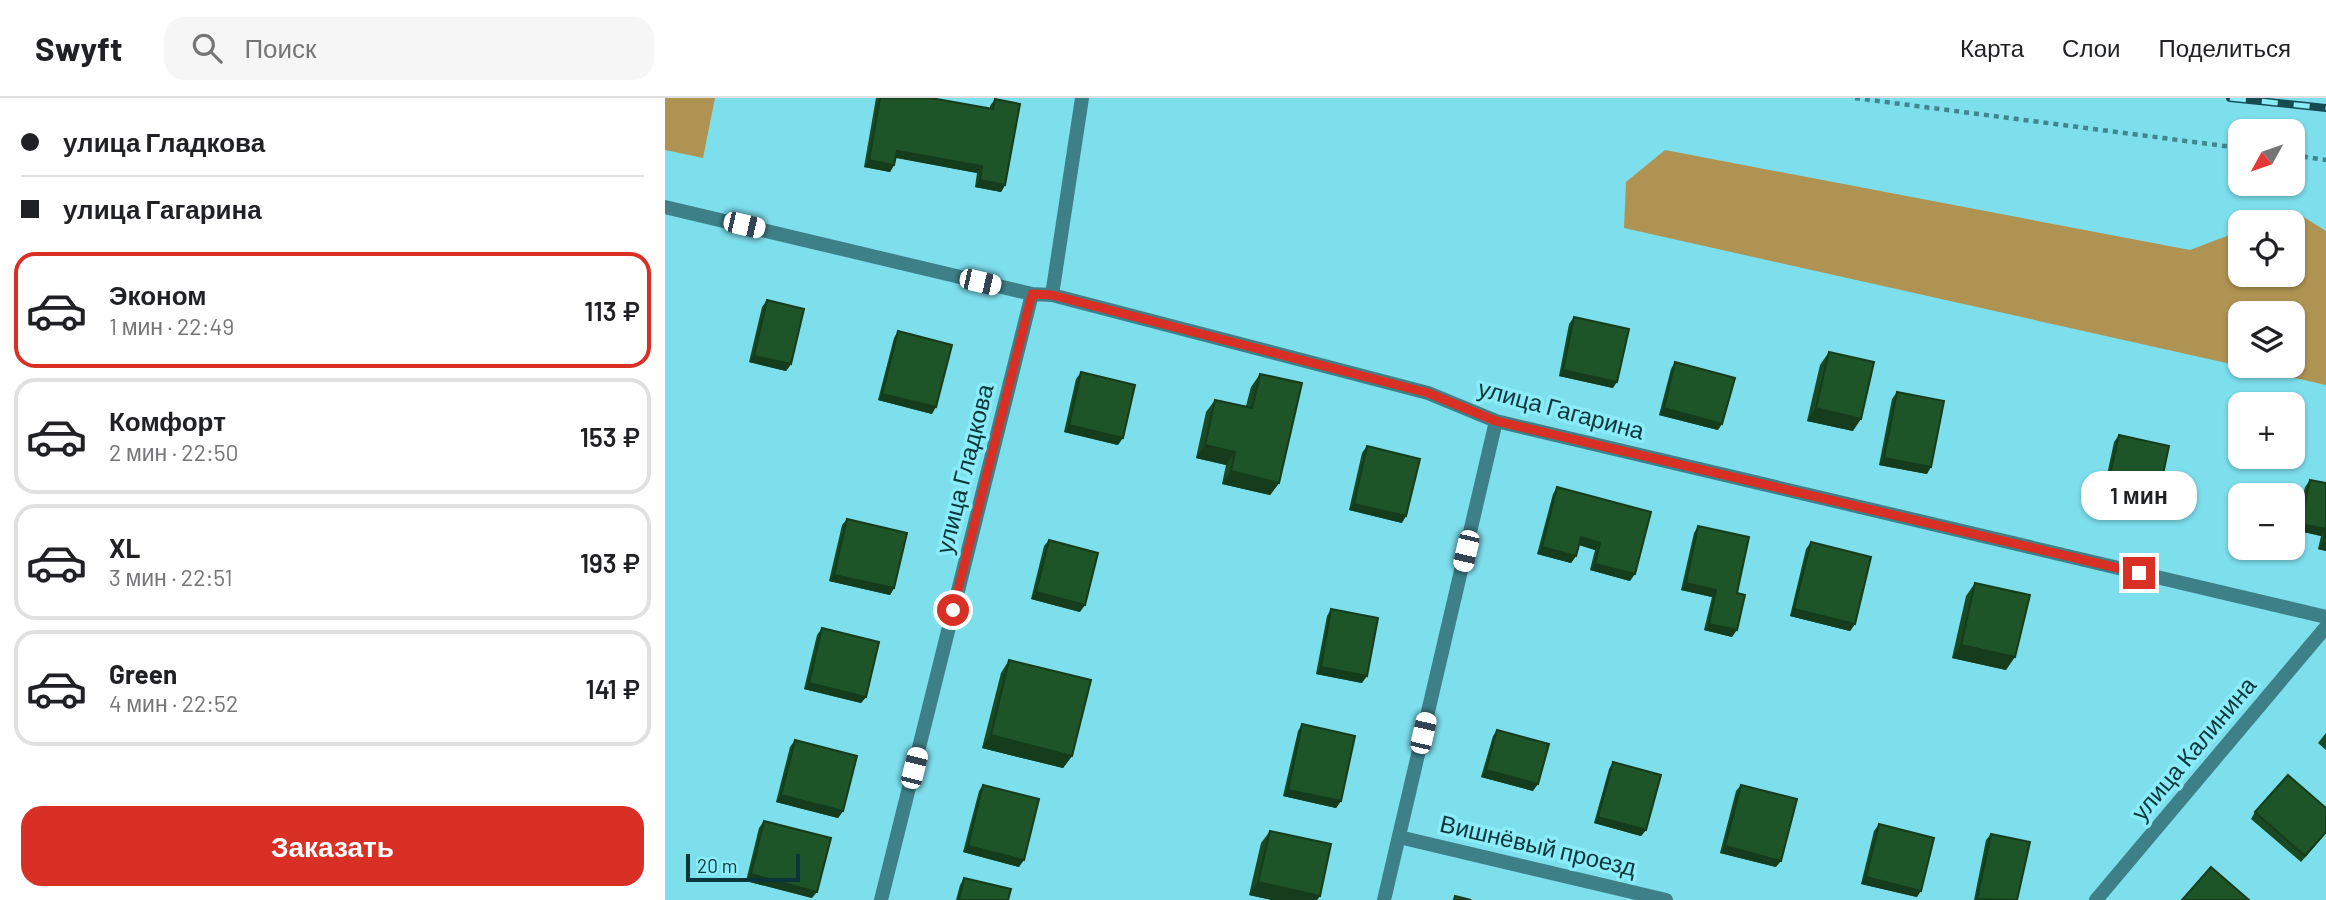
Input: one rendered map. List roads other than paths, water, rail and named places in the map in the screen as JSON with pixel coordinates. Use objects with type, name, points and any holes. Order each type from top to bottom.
[{"type":"street","points":[[1052,295],[1082,98]]},
{"type":"street","name":"улица Гагарина","points":[[665,207],[1032,294],[1052,295],[1428,393],[1496,421],[2326,617]]},
{"type":"street","name":"улица Гладкова","points":[[881,900],[1032,294]]},
{"type":"street","points":[[1384,900],[1496,421]]},
{"type":"street","name":"улица Калинина","points":[[2096,900],[2326,627]]},
{"type":"street","name":"Вишнёвый проезд","points":[[1399,837],[1666,900]]},
{"type":"railway","points":[[2230,98],[2326,108]]}]
